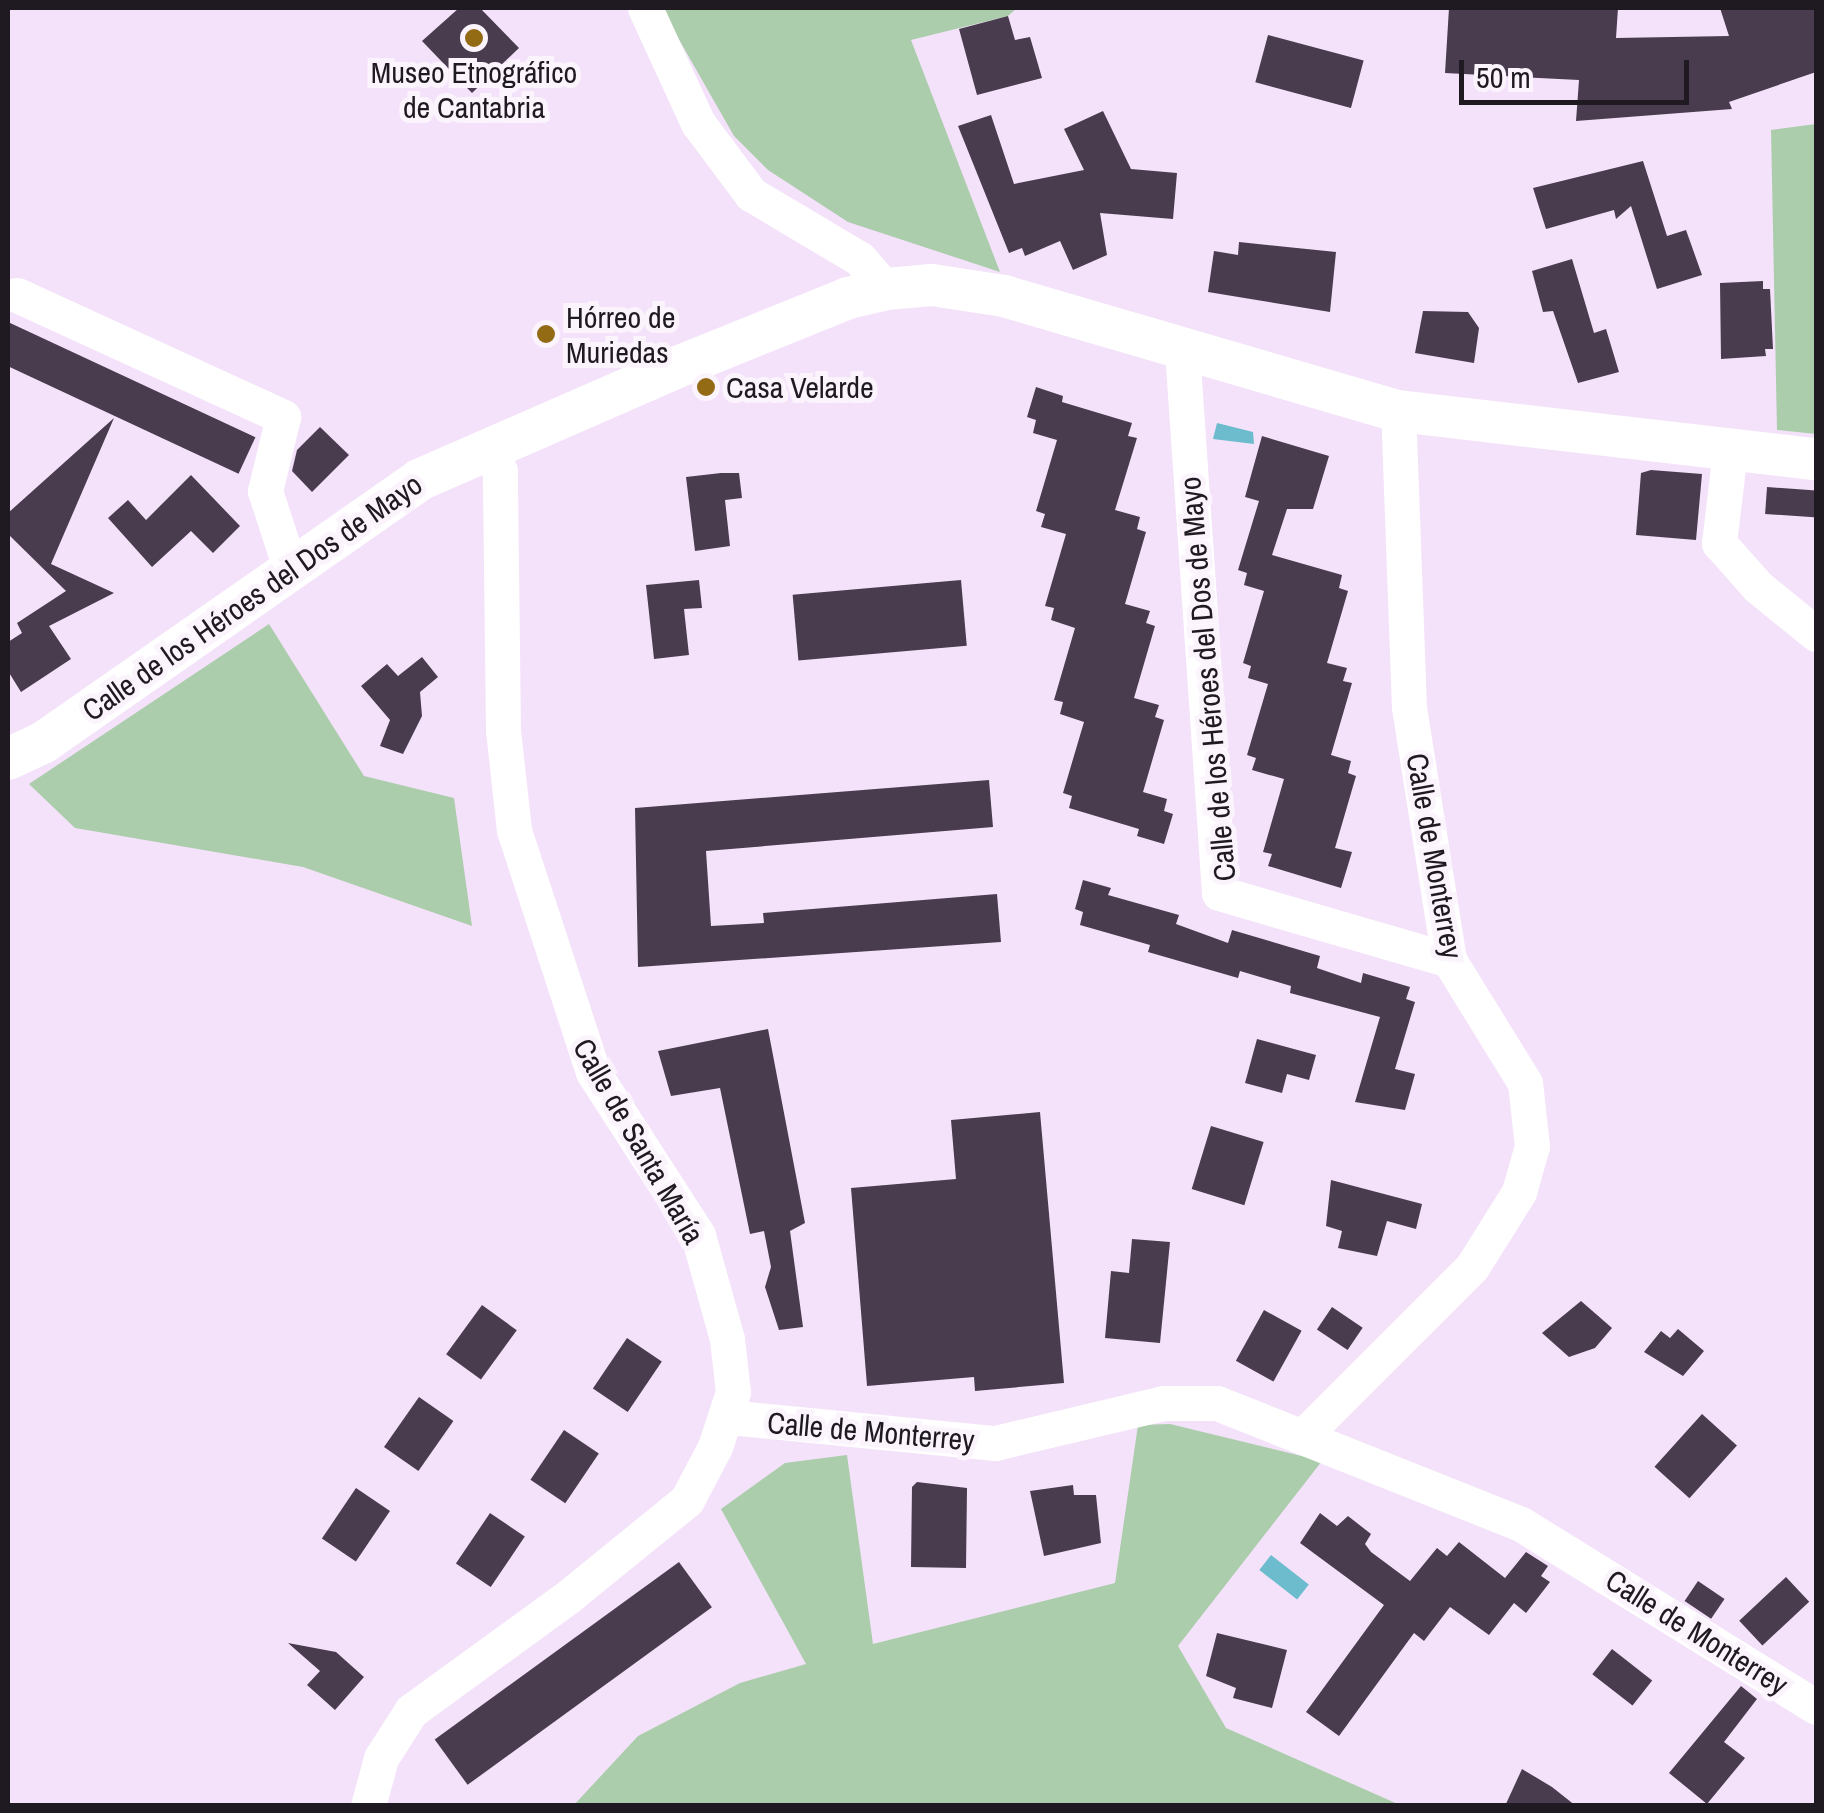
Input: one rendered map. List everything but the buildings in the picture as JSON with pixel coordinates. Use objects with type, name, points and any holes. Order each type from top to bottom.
[{"type":"street","points":[[644,8],[698,123],[751,194],[860,259],[886,289]]},
{"type":"street","name":"Calle de los Héroes del Dos de Mayo","points":[[8,759],[44,742],[289,565],[419,480],[490,446],[848,298],[886,289],[968,288],[1398,410],[1816,458]]},
{"type":"street","points":[[17,295],[283,417],[265,491],[289,565]]},
{"type":"street","name":"Calle de los Héroes del Dos de Mayo","points":[[1182,350],[1218,893],[1449,960]]},
{"type":"street","name":"Calle de Monterrey","points":[[1303,1436],[1472,1267],[1504,1217],[1530,1162],[1525,1082],[1449,960],[1409,706],[1398,410]]},
{"type":"street","name":"Calle de Santa María","points":[[368,1806],[381,1758],[411,1711],[569,1596],[687,1500],[728,1417],[732,1360],[698,1235],[592,1072],[514,830],[503,730],[500,471],[490,446]]},
{"type":"street","points":[[1730,451],[1719,543],[1758,587],[1816,634]]},
{"type":"street","name":"Calle de Monterrey","points":[[728,1417],[995,1443],[1192,1398],[1303,1436],[1520,1524],[1816,1707]]},
{"type":"green space","points":[[661,8],[1017,8],[1008,16],[911,40],[1000,272],[848,222],[768,170],[734,136]]},
{"type":"green space","points":[[1816,124],[1816,434],[1777,430],[1771,130]]},
{"type":"green space","points":[[269,624],[364,776],[454,798],[472,926],[303,867],[75,828],[29,784]]},
{"type":"green space","points":[[1170,1424],[1322,1461],[1178,1646],[1226,1728],[1400,1805],[573,1806],[638,1736],[740,1683],[806,1664],[721,1509],[785,1463],[847,1455],[873,1644],[1115,1583],[1138,1425]]},
{"type":"water","points":[[1217,423],[1253,432],[1254,444],[1213,439]]},
{"type":"water","points":[[1271,1555],[1309,1585],[1297,1600],[1259,1570]]},
{"type":"place","name":"Museo Etnográfico de Cantabria","points":[[474,38]]},
{"type":"place","name":"Hórreo de Muriedas","points":[[546,334]]},
{"type":"place","name":"Casa Velarde","points":[[706,387]]}]
